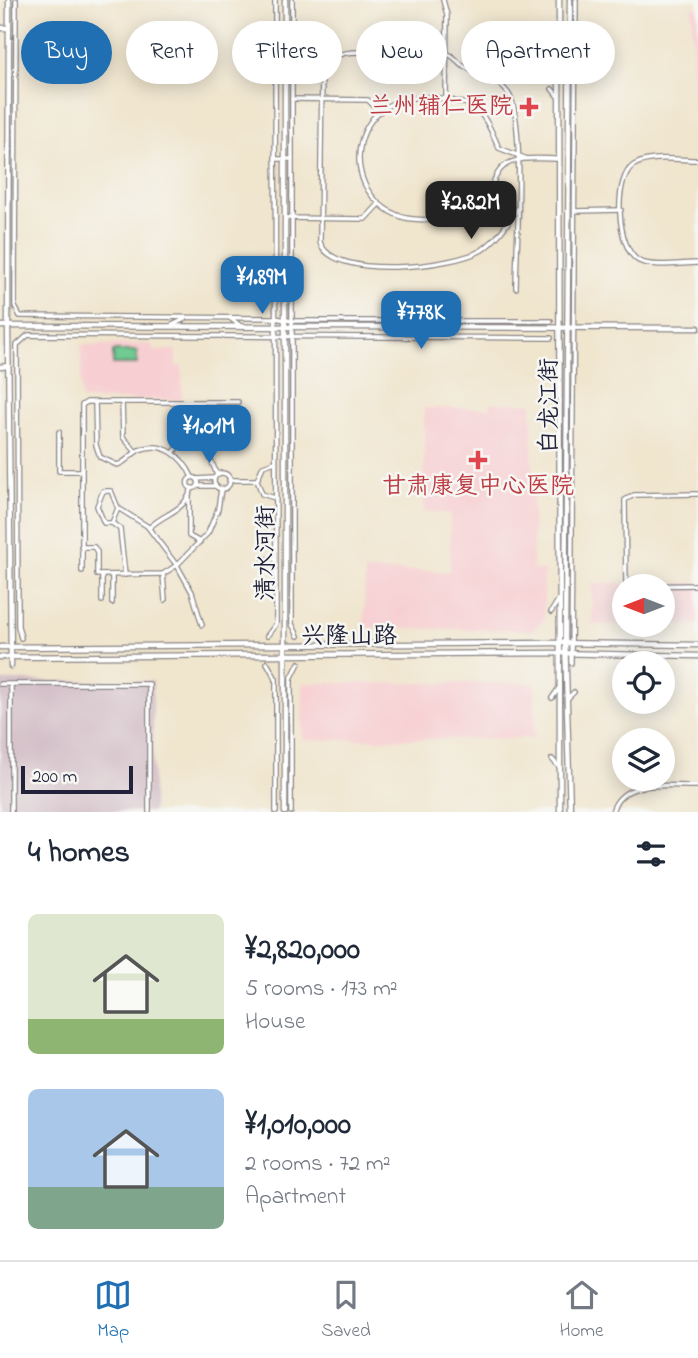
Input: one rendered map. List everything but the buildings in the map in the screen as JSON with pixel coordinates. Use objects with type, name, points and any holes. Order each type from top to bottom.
[{"type":"street","points":[[9,0],[8,384],[11,666]]},
{"type":"street","points":[[16,0],[15,307],[20,316],[275,318],[292,324],[698,328]]},
{"type":"street","points":[[267,636],[276,624],[275,0]]},
{"type":"street","name":"清水河街","points":[[285,0],[285,812]]},
{"type":"street","points":[[292,0],[292,624],[298,636]]},
{"type":"street","points":[[443,0],[447,21]]},
{"type":"street","name":"白龙江街","points":[[559,0],[559,599],[565,644],[560,686],[560,812]]},
{"type":"street","name":"白龙江街","points":[[565,644],[572,597],[573,550],[573,0]]},
{"type":"street","name":"白龙江街","points":[[570,812],[565,644],[573,0]]},
{"type":"street","points":[[0,28],[9,28]]},
{"type":"street","points":[[9,50],[16,40]]},
{"type":"street","points":[[447,53],[464,66],[491,77],[509,93],[516,106],[516,288]]},
{"type":"street","points":[[356,54],[338,55],[324,66],[321,99],[322,248],[337,260],[351,265],[440,264],[483,249],[502,232],[517,209]]},
{"type":"street","points":[[446,84],[446,99]]},
{"type":"street","points":[[552,89],[559,98]]},
{"type":"street","points":[[292,99],[368,100],[380,112]]},
{"type":"street","points":[[517,159],[499,148],[487,123],[474,106],[446,99],[403,101],[380,112],[367,127],[359,147],[359,168],[366,188],[379,204],[411,219],[458,216],[474,207],[488,193],[501,168],[517,159],[559,159]]},
{"type":"street","points":[[275,159],[292,159]]},
{"type":"street","points":[[698,160],[644,160],[635,164],[623,176],[621,210],[625,246],[637,259],[648,263],[698,263]]},
{"type":"street","points":[[285,218],[365,219],[379,204]]},
{"type":"street","points":[[575,211],[621,210]]},
{"type":"street","points":[[8,269],[15,279]]},
{"type":"street","points":[[50,318],[63,326]]},
{"type":"street","points":[[170,326],[187,318]]},
{"type":"street","points":[[230,318],[242,327]]},
{"type":"street","points":[[0,326],[285,327],[292,324],[551,321]]},
{"type":"street","points":[[47,326],[61,335]]},
{"type":"street","points":[[229,327],[242,335]]},
{"type":"street","points":[[22,638],[18,626],[17,345],[28,335],[551,338]]},
{"type":"street","points":[[0,367],[8,366]]},
{"type":"street","points":[[8,384],[17,372]]},
{"type":"street","points":[[82,571],[81,408],[86,402],[238,402]]},
{"type":"street","points":[[94,402],[96,445],[100,457],[121,465],[136,452],[147,449],[174,453],[183,459],[198,486]]},
{"type":"street","points":[[122,402],[123,437],[136,452]]},
{"type":"street","points":[[174,453],[186,437],[186,402]]},
{"type":"street","points":[[60,432],[59,471],[81,471]]},
{"type":"street","points":[[186,437],[207,450],[216,477],[216,486]]},
{"type":"street","points":[[275,462],[263,466],[257,480],[262,494],[275,498]]},
{"type":"street","points":[[192,488],[187,483],[195,478],[225,474],[229,480],[228,486],[221,489]]},
{"type":"street","points":[[9,475],[17,483]]},
{"type":"street","points":[[229,480],[257,480]]},
{"type":"street","points":[[192,488],[216,486],[221,489]]},
{"type":"street","points":[[192,488],[189,497],[189,536],[200,542]]},
{"type":"street","points":[[81,547],[94,547],[97,552],[97,575],[163,574],[177,565],[200,542],[213,523],[221,489]]},
{"type":"street","points":[[125,575],[120,529],[112,523],[104,523],[98,512],[98,500],[103,491],[111,491],[118,508],[149,528],[177,565],[192,592],[202,625]]},
{"type":"street","points":[[698,494],[634,495],[625,500],[626,586],[698,585]]},
{"type":"street","points":[[149,528],[157,520],[177,512],[189,497]]},
{"type":"street","points":[[112,523],[118,508]]},
{"type":"street","points":[[567,540],[573,550]]},
{"type":"street","points":[[264,559],[275,559]]},
{"type":"street","points":[[163,574],[165,600]]},
{"type":"street","points":[[102,575],[102,601]]},
{"type":"street","points":[[112,575],[112,603]]},
{"type":"street","points":[[566,609],[572,597]]},
{"type":"street","points":[[551,612],[559,599]]},
{"type":"street","name":"兴隆山路","points":[[0,647],[285,644],[698,645]]},
{"type":"street","name":"兴隆山路","points":[[0,657],[285,654],[698,656]]},
{"type":"street","name":"白龙江街","points":[[565,654],[571,663]]},
{"type":"street","points":[[267,663],[276,679],[276,812]]},
{"type":"street","points":[[291,812],[291,679],[299,663]]},
{"type":"street","points":[[0,684],[149,684],[149,812]]},
{"type":"street","points":[[11,684],[11,812]]},
{"type":"street","points":[[552,698],[560,686]]},
{"type":"street","points":[[568,698],[574,692]]},
{"type":"street","points":[[552,759],[560,769]]},
{"type":"street","points":[[612,812],[619,798],[632,789],[698,786]]},
{"type":"shaded area","points":[[692,7],[698,7],[698,110],[693,110]]},
{"type":"shaded area","points":[[152,344],[153,351],[176,350],[176,366],[182,366],[182,400],[81,400],[81,345]]},
{"type":"shaded area","points":[[491,403],[532,403],[533,570],[544,571],[544,620],[533,630],[364,628],[365,571],[450,571],[450,513],[424,512],[424,408],[490,408]]},
{"type":"shaded area","points":[[592,583],[612,583],[612,625],[592,625]]},
{"type":"shaded area","points":[[676,583],[698,583],[698,625],[676,625]]},
{"type":"shaded area","points":[[0,681],[153,681],[153,812],[0,812]]},
{"type":"shaded area","points":[[303,683],[535,683],[535,738],[302,740]]},
{"type":"green space","points":[[113,351],[137,351],[137,364],[113,364]]},
{"type":"place","name":"兰州辅仁医院","points":[[529,107]]},
{"type":"place","name":"甘肃康复中心医院","points":[[478,460]]}]
